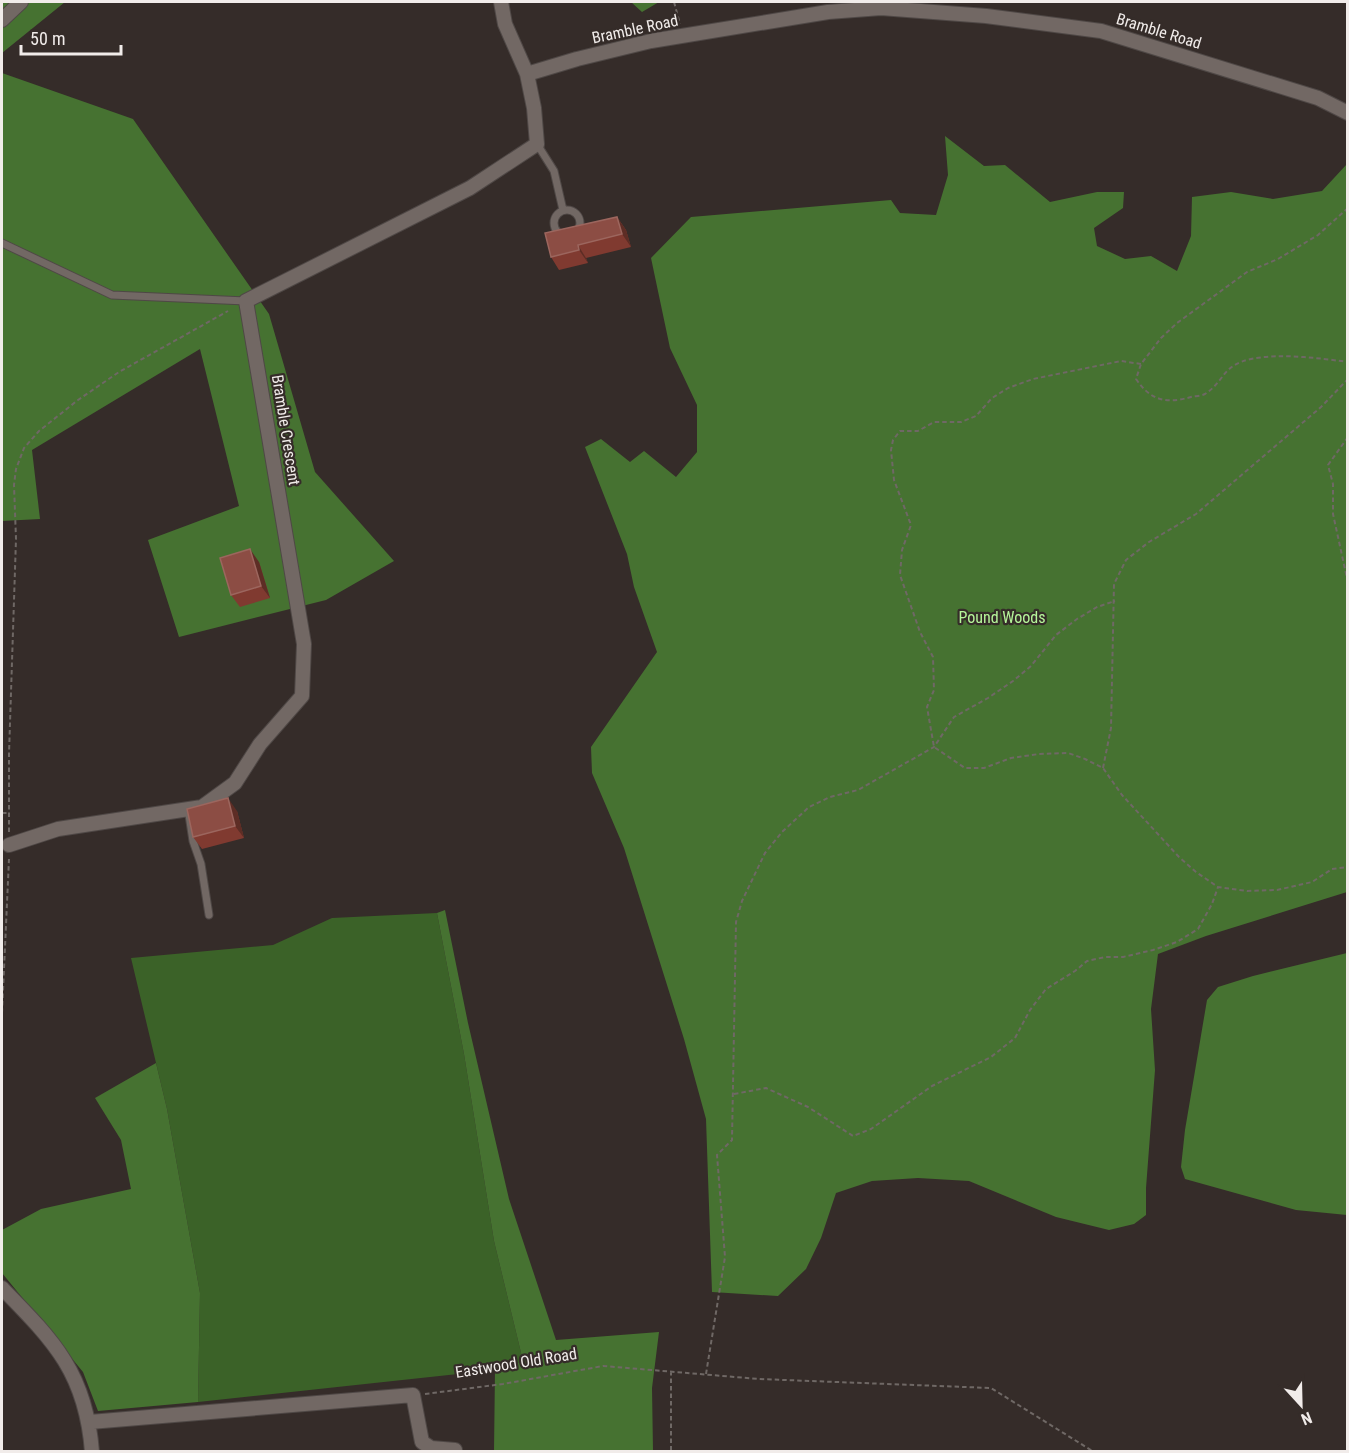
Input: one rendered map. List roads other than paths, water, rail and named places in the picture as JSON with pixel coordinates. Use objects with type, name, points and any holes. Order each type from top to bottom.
[{"type":"street","points":[[2,20],[21,2]]},
{"type":"street","points":[[246,301],[470,188],[537,144],[534,108],[527,74],[505,24],[501,2]]},
{"type":"street","name":"Bramble Road","points":[[527,74],[651,40],[828,12],[881,8],[986,16],[1101,30],[1318,98],[1347,113]]},
{"type":"street","name":"Bramble Crescent","points":[[9,845],[58,829],[202,807],[235,783],[260,744],[302,696],[304,644],[246,301]]},
{"type":"street","points":[[2,1288],[57,1347],[78,1382],[90,1422],[92,1452]]},
{"type":"street","points":[[90,1422],[413,1395],[422,1442],[431,1448],[455,1450]]},
{"type":"lane","points":[[537,144],[554,171],[563,210]]},
{"type":"lane","points":[[2,243],[112,295],[246,301]]},
{"type":"lane","points":[[188,809],[193,841],[201,864],[209,915]]},
{"type":"park label","name":"Pound Woods","points":[[1002,617]]}]
